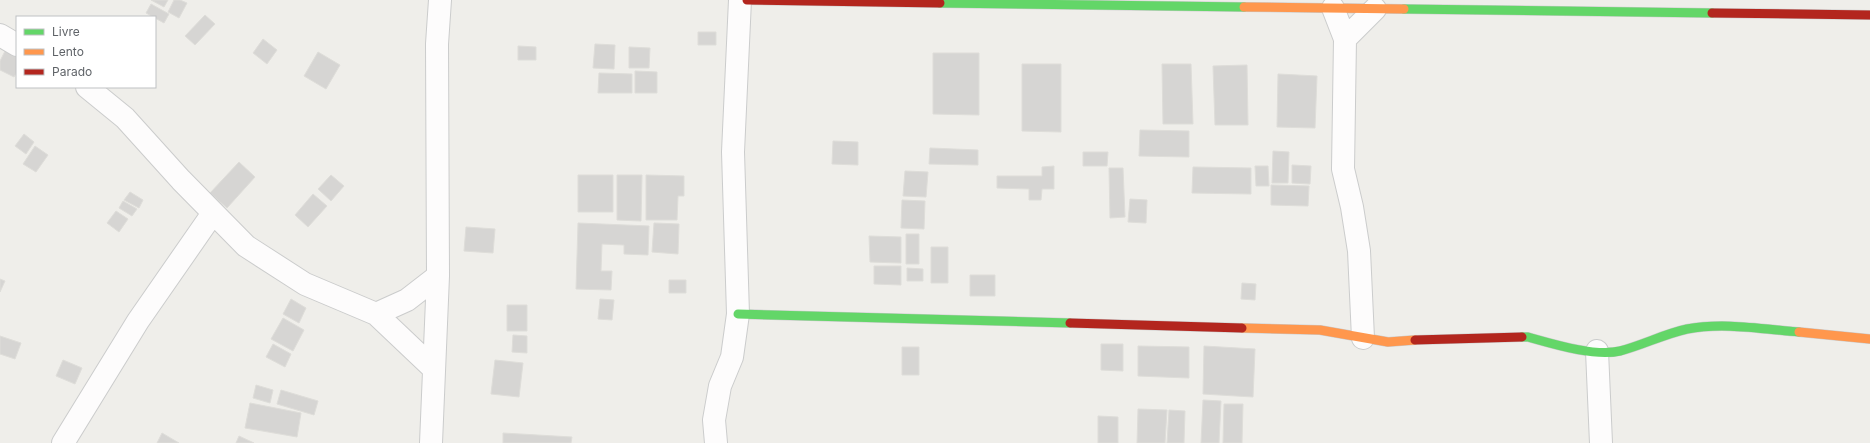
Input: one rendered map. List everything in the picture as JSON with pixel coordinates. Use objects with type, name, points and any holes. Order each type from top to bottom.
[{"type":"street","points":[[431,443],[438,276],[437,44],[440,0]]},
{"type":"street","points":[[716,443],[714,420],[719,393],[732,357],[738,314],[732,152],[740,0]]},
{"type":"street","points":[[747,0],[1026,2],[1375,9],[1624,6],[1870,15]]},
{"type":"street","points":[[1333,8],[1345,39],[1343,169],[1352,207],[1359,251],[1363,338]]},
{"type":"street","points":[[1345,39],[1375,9]]},
{"type":"street","points":[[0,36],[16,44]]},
{"type":"street","points":[[87,88],[125,118],[246,246],[305,284],[376,314],[434,369]]},
{"type":"street","points":[[63,443],[138,321],[214,213]]},
{"type":"street","points":[[376,314],[407,300],[438,276]]},
{"type":"street","points":[[738,314],[1320,330],[1388,342],[1433,338],[1528,337],[1563,347],[1597,351],[1619,351],[1687,329],[1730,326],[1870,339]]},
{"type":"street","points":[[1597,351],[1601,443]]},
{"type":"building","points":[[151,0],[168,0],[164,7]]},
{"type":"building","points":[[174,0],[180,0],[187,3],[179,18],[168,12]]},
{"type":"building","points":[[151,4],[169,14],[164,23],[156,19],[156,16],[151,16],[146,13]]},
{"type":"building","points":[[205,15],[215,24],[195,45],[185,36]]},
{"type":"building","points":[[698,32],[716,32],[716,45],[698,45]]},
{"type":"building","points":[[263,39],[277,50],[267,64],[253,53]]},
{"type":"building","points":[[595,44],[615,45],[614,69],[593,68]]},
{"type":"building","points":[[518,46],[536,47],[536,60],[518,60]]},
{"type":"building","points":[[629,47],[650,48],[649,68],[629,68]]},
{"type":"building","points":[[5,51],[16,56],[16,74],[14,77],[0,70],[0,61]]},
{"type":"building","points":[[318,52],[340,65],[326,89],[304,76]]},
{"type":"building","points":[[933,53],[979,53],[979,115],[933,114]]},
{"type":"building","points":[[1022,64],[1061,64],[1061,132],[1022,131]]},
{"type":"building","points":[[1162,64],[1191,64],[1193,124],[1163,124]]},
{"type":"building","points":[[1247,65],[1248,125],[1215,125],[1213,66]]},
{"type":"building","points":[[635,71],[657,72],[657,93],[635,93]]},
{"type":"building","points":[[599,73],[632,74],[632,93],[598,93]]},
{"type":"building","points":[[1278,74],[1317,76],[1315,128],[1277,127]]},
{"type":"building","points":[[1140,130],[1189,131],[1189,157],[1139,156]]},
{"type":"building","points":[[24,134],[34,142],[26,154],[15,146]]},
{"type":"building","points":[[833,141],[858,142],[858,165],[832,164]]},
{"type":"building","points":[[35,146],[48,155],[36,172],[23,164]]},
{"type":"building","points":[[930,148],[978,150],[978,165],[929,164]]},
{"type":"building","points":[[1273,151],[1289,152],[1288,183],[1272,183]]},
{"type":"building","points":[[1083,152],[1108,152],[1107,166],[1083,166]]},
{"type":"building","points":[[239,162],[255,177],[227,208],[210,193]]},
{"type":"building","points":[[1292,165],[1311,166],[1310,184],[1292,183]]},
{"type":"building","points":[[1054,166],[1054,189],[1042,189],[1041,200],[1029,200],[1029,189],[997,188],[997,176],[1042,176],[1042,167]]},
{"type":"building","points":[[1255,166],[1268,166],[1269,186],[1256,186]]},
{"type":"building","points":[[1193,167],[1251,168],[1251,194],[1192,193]]},
{"type":"building","points":[[1109,168],[1123,168],[1125,217],[1110,218]]},
{"type":"building","points":[[905,171],[928,172],[926,197],[903,196]]},
{"type":"building","points":[[331,175],[344,186],[331,201],[318,189]]},
{"type":"building","points":[[578,175],[613,175],[613,212],[578,212]]},
{"type":"building","points":[[617,175],[642,175],[641,221],[617,220]]},
{"type":"building","points":[[646,175],[684,176],[684,196],[678,196],[677,220],[646,220]]},
{"type":"building","points":[[1271,185],[1309,186],[1308,206],[1271,205]]},
{"type":"building","points":[[130,192],[143,200],[139,208],[124,200]]},
{"type":"building","points":[[313,194],[327,206],[308,227],[295,215]]},
{"type":"building","points":[[1130,199],[1147,200],[1146,223],[1128,222]]},
{"type":"building","points":[[902,200],[925,201],[924,229],[901,228]]},
{"type":"building","points":[[123,201],[137,209],[132,216],[119,208]]},
{"type":"building","points":[[116,211],[128,219],[119,232],[107,223]]},
{"type":"building","points":[[578,223],[649,226],[648,255],[624,254],[624,245],[602,244],[601,271],[612,271],[611,290],[576,289]]},
{"type":"building","points":[[654,223],[679,224],[678,254],[652,252]]},
{"type":"building","points":[[466,227],[495,229],[493,253],[464,251]]},
{"type":"building","points":[[906,234],[919,234],[919,264],[906,264]]},
{"type":"building","points":[[869,236],[901,237],[901,263],[870,262]]},
{"type":"building","points":[[931,247],[948,247],[948,283],[931,283]]},
{"type":"building","points":[[874,266],[901,266],[901,285],[874,284]]},
{"type":"building","points":[[907,268],[923,269],[923,281],[907,281]]},
{"type":"building","points":[[970,275],[995,275],[995,296],[970,296]]},
{"type":"building","points":[[0,279],[5,281],[0,292]]},
{"type":"building","points":[[669,280],[686,280],[686,293],[669,293]]},
{"type":"building","points":[[1242,283],[1256,284],[1255,300],[1241,299]]},
{"type":"building","points":[[291,299],[306,308],[299,323],[283,314]]},
{"type":"building","points":[[600,299],[614,300],[612,320],[598,319]]},
{"type":"building","points":[[507,305],[527,305],[527,331],[507,331]]},
{"type":"building","points":[[283,318],[304,330],[293,351],[271,339]]},
{"type":"building","points":[[513,335],[527,336],[527,353],[512,352]]},
{"type":"building","points":[[0,336],[21,343],[15,359],[0,354]]},
{"type":"building","points":[[273,344],[291,354],[285,367],[266,357]]},
{"type":"building","points":[[1101,344],[1123,344],[1123,371],[1101,370]]},
{"type":"building","points":[[1138,346],[1189,347],[1189,378],[1138,376]]},
{"type":"building","points":[[1204,346],[1255,349],[1253,397],[1203,394]]},
{"type":"building","points":[[902,347],[919,347],[919,375],[902,375]]},
{"type":"building","points":[[63,360],[82,368],[75,384],[56,376]]},
{"type":"building","points":[[495,360],[523,363],[519,397],[491,394]]},
{"type":"building","points":[[256,385],[273,390],[270,403],[253,398]]},
{"type":"building","points":[[281,390],[318,401],[314,415],[277,404]]},
{"type":"building","points":[[1203,400],[1221,401],[1219,443],[1201,443]]},
{"type":"building","points":[[250,403],[301,413],[297,437],[245,428]]},
{"type":"building","points":[[1224,404],[1243,404],[1242,443],[1223,443]]},
{"type":"building","points":[[1138,409],[1167,410],[1165,443],[1137,443]]},
{"type":"building","points":[[1169,410],[1185,411],[1184,443],[1167,443]]},
{"type":"building","points":[[1098,416],[1118,417],[1118,443],[1098,443]]},
{"type":"building","points":[[162,433],[179,443],[157,443]]},
{"type":"building","points":[[503,433],[572,437],[571,443],[503,443]]},
{"type":"building","points":[[239,436],[254,443],[236,443]]},
{"type":"traffic: fast","points":[[940,3],[1244,7]]},
{"type":"traffic: fast","points":[[1404,9],[1712,13]]},
{"type":"traffic: fast","points":[[738,314],[1070,323]]},
{"type":"traffic: fast","points":[[1522,337],[1528,337],[1574,349],[1610,352],[1629,349],[1678,331],[1701,327],[1729,326],[1799,332]]},
{"type":"traffic: slow","points":[[1244,7],[1404,9]]},
{"type":"traffic: slow","points":[[1242,328],[1320,330],[1388,342],[1415,340]]},
{"type":"traffic: slow","points":[[1799,332],[1870,339]]},
{"type":"traffic: jam","points":[[747,0],[940,3]]},
{"type":"traffic: jam","points":[[1712,13],[1870,15]]},
{"type":"traffic: jam","points":[[1070,323],[1242,328]]},
{"type":"traffic: jam","points":[[1415,340],[1522,337]]}]
